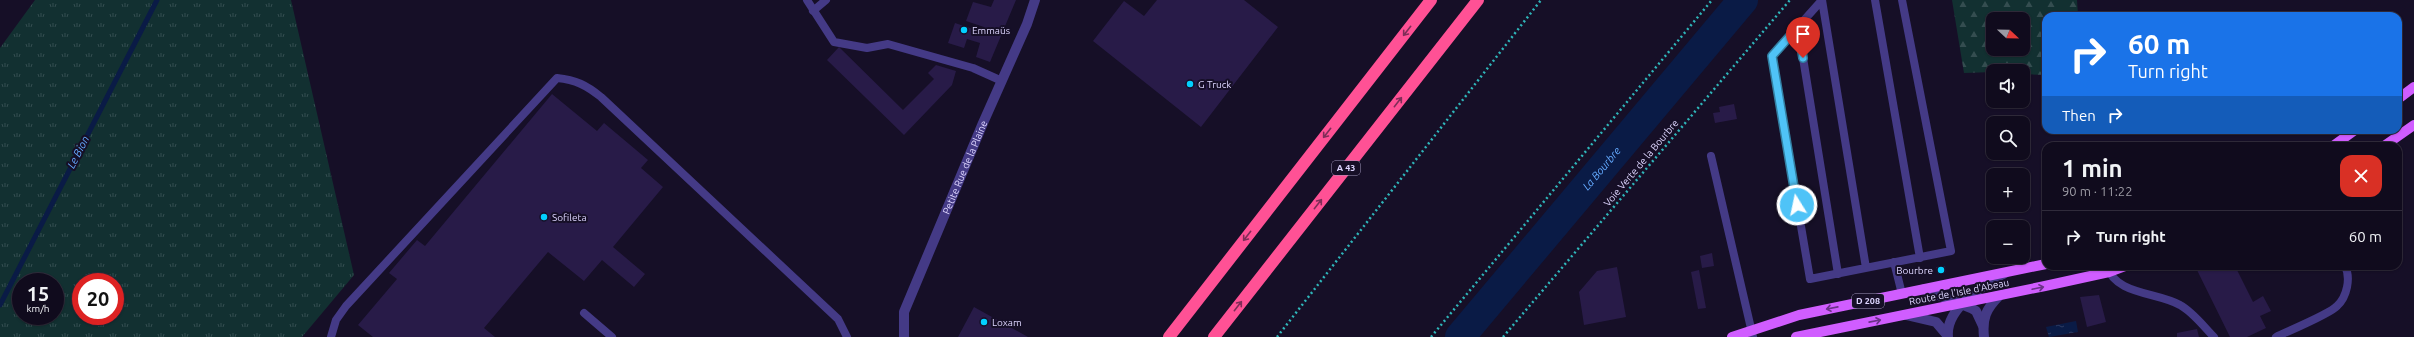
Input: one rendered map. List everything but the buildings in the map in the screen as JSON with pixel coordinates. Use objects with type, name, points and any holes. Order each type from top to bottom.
[{"type":"highway","points":[[1168,337],[1431,0]]},
{"type":"highway","name":"A 43","points":[[1214,337],[1478,0]]},
{"type":"main road","points":[[2402,96],[2414,87]]},
{"type":"main road","points":[[2402,133],[2414,125]]},
{"type":"main road","points":[[2338,142],[2350,134]]},
{"type":"main road","points":[[2390,142],[2401,134]]},
{"type":"main road","name":"Route de l'Isle d'Abeau","points":[[1732,337],[1752,333],[1798,315],[2042,265]]},
{"type":"main road","name":"Route de l'Isle d'Abeau","points":[[1796,337],[1999,296],[2104,270]]},
{"type":"street","name":"Petite Rue de la Plaine","points":[[904,337],[904,312],[1035,0]]},
{"type":"street","points":[[1948,336],[1952,319],[1963,303],[1980,288],[2007,272]]},
{"type":"street","points":[[1924,289],[1963,303],[1976,312],[1983,326]]},
{"type":"street","points":[[1984,337],[1983,326],[1988,307],[1999,296]]},
{"type":"street","points":[[1906,315],[1936,322],[1948,336]]},
{"type":"lane","points":[[807,0],[834,42],[867,48],[888,44],[973,68],[1002,81]]},
{"type":"lane","points":[[813,11],[826,0]]},
{"type":"lane","points":[[1822,0],[1772,56],[1810,279],[1950,251],[1902,0]]},
{"type":"lane","points":[[1822,0],[1866,268]]},
{"type":"lane","points":[[1875,0],[1920,258]]},
{"type":"lane","points":[[1798,27],[1838,274]]},
{"type":"lane","points":[[331,337],[336,320],[346,306],[557,78],[573,79],[586,85],[601,97],[838,319],[847,337]]},
{"type":"lane","points":[[1711,156],[1752,333]]},
{"type":"lane","points":[[1894,262],[1902,294]]},
{"type":"lane","points":[[2109,270],[2117,281],[2130,288],[2158,295],[2181,305],[2214,337]]},
{"type":"lane","points":[[2276,337],[2337,306],[2347,289],[2347,270]]},
{"type":"lane","points":[[584,313],[612,337]]},
{"type":"path","points":[[1277,337],[1541,0]]},
{"type":"path","points":[[1431,337],[1712,0]]},
{"type":"path","name":"Voie Verte de la Bourbre","points":[[1503,337],[1790,0]]},
{"type":"green space","points":[[35,0],[291,0],[354,275],[302,337],[0,337],[0,48]]},
{"type":"green space","points":[[1952,0],[2077,0],[2078,12],[2042,12],[2042,75],[2030,74],[2030,64],[1986,64],[1986,72],[1964,73]]},
{"type":"water","points":[[2076,321],[2078,332],[2049,337],[2046,327]]},
{"type":"waterway","name":"Le Bion","points":[[0,305],[157,0]]},
{"type":"waterway","name":"La Bourbre","points":[[1460,337],[1743,0]]},
{"type":"place","name":"Emmaüs","points":[[964,30]]},
{"type":"place","name":"G Truck","points":[[1190,84]]},
{"type":"place","name":"Sofileta","points":[[544,217]]},
{"type":"place","name":"Bourbre","points":[[1941,270]]},
{"type":"place","name":"Loxam","points":[[984,322]]},
{"type":"route","points":[[1797,205],[1772,56],[1798,27],[1803,58]]}]
